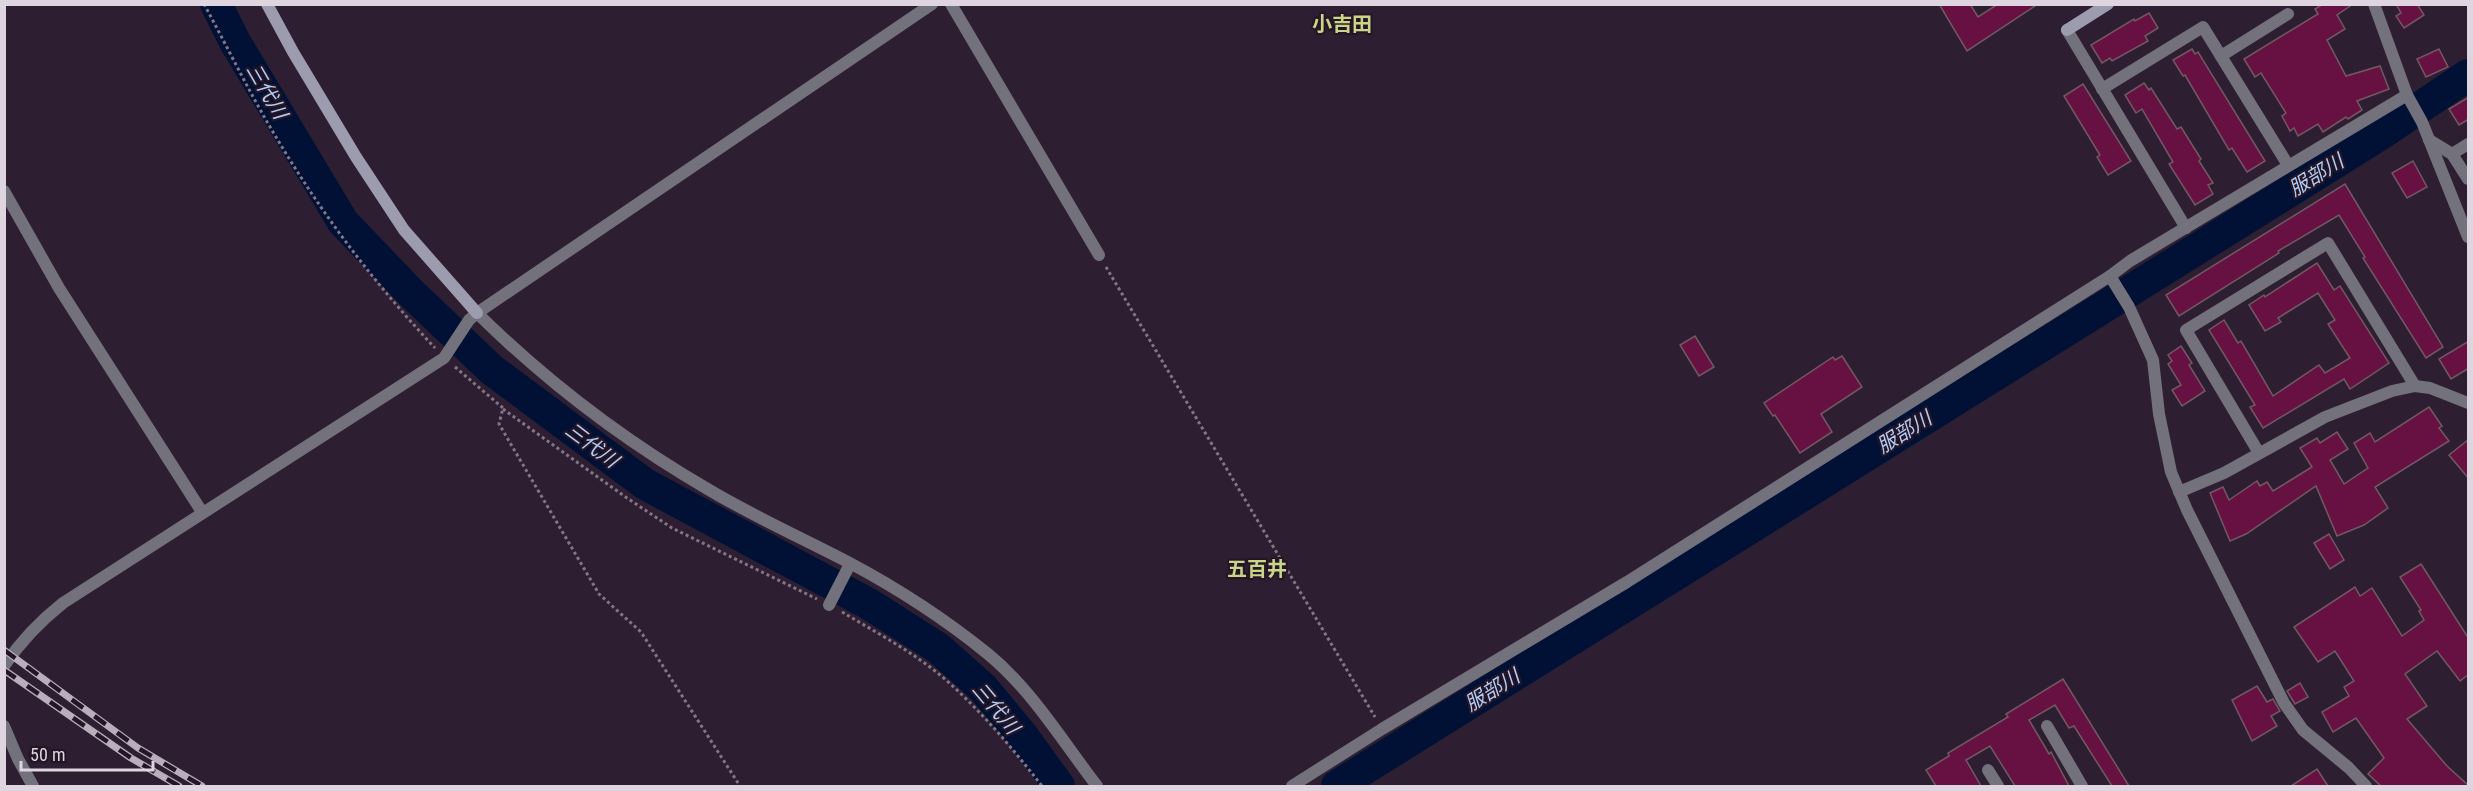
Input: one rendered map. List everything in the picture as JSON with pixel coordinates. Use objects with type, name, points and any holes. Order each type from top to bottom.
[{"type":"street","points":[[267,4],[345,138],[404,230],[473,316],[521,357],[607,424],[711,492],[919,604],[989,655],[1026,692],[1097,786]]},
{"type":"street","points":[[4,666],[17,646],[38,623],[63,603],[446,354],[473,316],[932,4]]},
{"type":"street","points":[[951,4],[1099,255]]},
{"type":"street","points":[[2108,4],[2067,30],[2186,228]]},
{"type":"street","points":[[2374,4],[2407,95],[2422,122],[2469,237]]},
{"type":"street","points":[[2221,56],[2288,14]]},
{"type":"street","points":[[2102,89],[2203,27],[2288,165]]},
{"type":"street","points":[[1292,786],[1647,569],[2110,276],[2130,261],[2407,95]]},
{"type":"street","points":[[2429,140],[2452,154],[2469,179]]},
{"type":"street","points":[[2452,154],[2469,144]]},
{"type":"street","points":[[4,191],[59,288],[202,512]]},
{"type":"street","points":[[2259,453],[2186,330],[2328,243],[2415,386]]},
{"type":"street","points":[[2110,276],[2129,307],[2153,360],[2171,472],[2179,492],[2284,703],[2302,730],[2349,768],[2366,786]]},
{"type":"street","points":[[2179,492],[2224,473],[2351,405],[2415,386],[2430,388],[2469,403]]},
{"type":"street","points":[[830,603],[850,565]]},
{"type":"street","points":[[4,726],[33,786]]},
{"type":"street","points":[[2047,726],[2082,786]]},
{"type":"street","points":[[1989,770],[1998,786]]},
{"type":"path","points":[[204,4],[275,136],[363,266],[446,354],[503,408],[672,528],[830,603],[888,638],[946,680],[1006,740],[1042,786]]},
{"type":"path","points":[[1099,255],[1382,729]]},
{"type":"path","points":[[503,408],[499,424],[599,594],[641,632],[741,786]]},
{"type":"building","points":[[1939,4],[1970,4],[1978,17],[1998,4],[2038,4],[1967,51]]},
{"type":"building","points":[[2323,4],[2353,4],[2337,15],[2345,29],[2327,40],[2346,76],[2380,66],[2389,89],[2357,101],[2362,110],[2323,132],[2318,124],[2298,136],[2294,128],[2290,131],[2282,116],[2286,113],[2261,73],[2255,77],[2244,59],[2318,14],[2315,9]]},
{"type":"building","points":[[2396,4],[2417,4],[2424,15],[2404,28],[2396,16],[2401,13]]},
{"type":"building","points":[[2149,13],[2158,28],[2145,36],[2148,41],[2112,61],[2110,58],[2102,63],[2091,45],[2134,19],[2135,21]]},
{"type":"building","points":[[2192,49],[2195,54],[2198,52],[2265,161],[2247,172],[2232,148],[2229,150],[2185,75],[2183,76],[2173,60]]},
{"type":"building","points":[[2439,49],[2448,67],[2426,77],[2417,59]]},
{"type":"building","points":[[2144,83],[2149,90],[2151,88],[2177,129],[2181,127],[2213,183],[2208,185],[2213,194],[2195,205],[2169,164],[2173,162],[2142,109],[2136,113],[2125,95]]},
{"type":"building","points":[[2083,84],[2131,161],[2108,175],[2097,157],[2100,155],[2064,96]]},
{"type":"building","points":[[2469,97],[2469,119],[2459,125],[2449,109]]},
{"type":"building","points":[[2413,161],[2427,187],[2407,198],[2392,173]]},
{"type":"building","points":[[2345,184],[2443,347],[2426,358],[2363,258],[2365,257],[2339,215],[2278,251],[2279,253],[2179,316],[2166,295]]},
{"type":"building","points":[[2317,263],[2334,290],[2340,286],[2389,363],[2350,389],[2344,379],[2263,428],[2250,407],[2255,405],[2209,330],[2224,320],[2238,343],[2241,341],[2273,396],[2319,365],[2325,373],[2350,358],[2328,324],[2335,320],[2318,293],[2278,318],[2281,322],[2265,331],[2249,305]]},
{"type":"building","points":[[1695,336],[1714,367],[1699,376],[1680,345]]},
{"type":"building","points":[[2469,341],[2469,368],[2451,379],[2439,359]]},
{"type":"building","points":[[2181,346],[2192,363],[2189,365],[2205,391],[2182,406],[2172,390],[2181,385],[2168,364],[2172,361],[2168,355]]},
{"type":"building","points":[[1842,356],[1862,387],[1821,414],[1832,432],[1800,453],[1775,415],[1773,416],[1764,403],[1833,357],[1835,360]]},
{"type":"building","points":[[2429,407],[2442,426],[2439,428],[2449,441],[2375,487],[2388,508],[2364,525],[2337,536],[2316,486],[2246,534],[2230,541],[2210,493],[2223,487],[2229,500],[2257,481],[2260,486],[2267,482],[2273,491],[2312,467],[2300,448],[2317,438],[2320,443],[2337,432],[2348,449],[2330,460],[2344,484],[2368,468],[2354,443],[2370,433],[2375,442]]},
{"type":"building","points":[[2469,439],[2469,479],[2449,455]]},
{"type":"building","points":[[2329,534],[2344,560],[2330,569],[2314,543]]},
{"type":"building","points":[[2421,564],[2469,639],[2469,674],[2460,681],[2437,651],[2405,674],[2427,706],[2407,719],[2447,766],[2469,786],[2381,786],[2368,774],[2384,758],[2356,718],[2333,732],[2322,712],[2349,696],[2344,687],[2354,681],[2335,651],[2318,662],[2294,627],[2355,587],[2360,596],[2372,588],[2402,636],[2424,620],[2419,611],[2421,610],[2400,577]]},
{"type":"building","points":[[2063,679],[2129,786],[2112,786],[2074,726],[2069,728],[2055,705],[2029,720],[2049,754],[2051,752],[2069,786],[2015,786],[1990,746],[1966,760],[1981,786],[1936,786],[1926,770],[1949,756],[1948,753],[2008,717],[2006,714]]},
{"type":"building","points":[[2300,683],[2308,697],[2295,704],[2287,691]]},
{"type":"building","points":[[2257,686],[2267,702],[2273,699],[2280,711],[2271,716],[2277,726],[2252,741],[2232,700]]},
{"type":"building","points":[[2317,769],[2328,786],[2291,786]]},
{"type":"waterway","name":"三代川","points":[[216,4],[235,42],[343,222],[409,291],[492,370],[645,484],[869,604],[938,648],[983,688],[1022,735],[1059,786]]},
{"type":"waterway","name":"服部川","points":[[1337,786],[2381,134],[2468,75]]},
{"type":"railway","points":[[4,650],[138,748],[202,786]]},
{"type":"railway","points":[[4,670],[131,758],[179,786]]},
{"type":"district","name":"小吉田","points":[[1342,24]]},
{"type":"district","name":"五百井","points":[[1257,569]]}]
